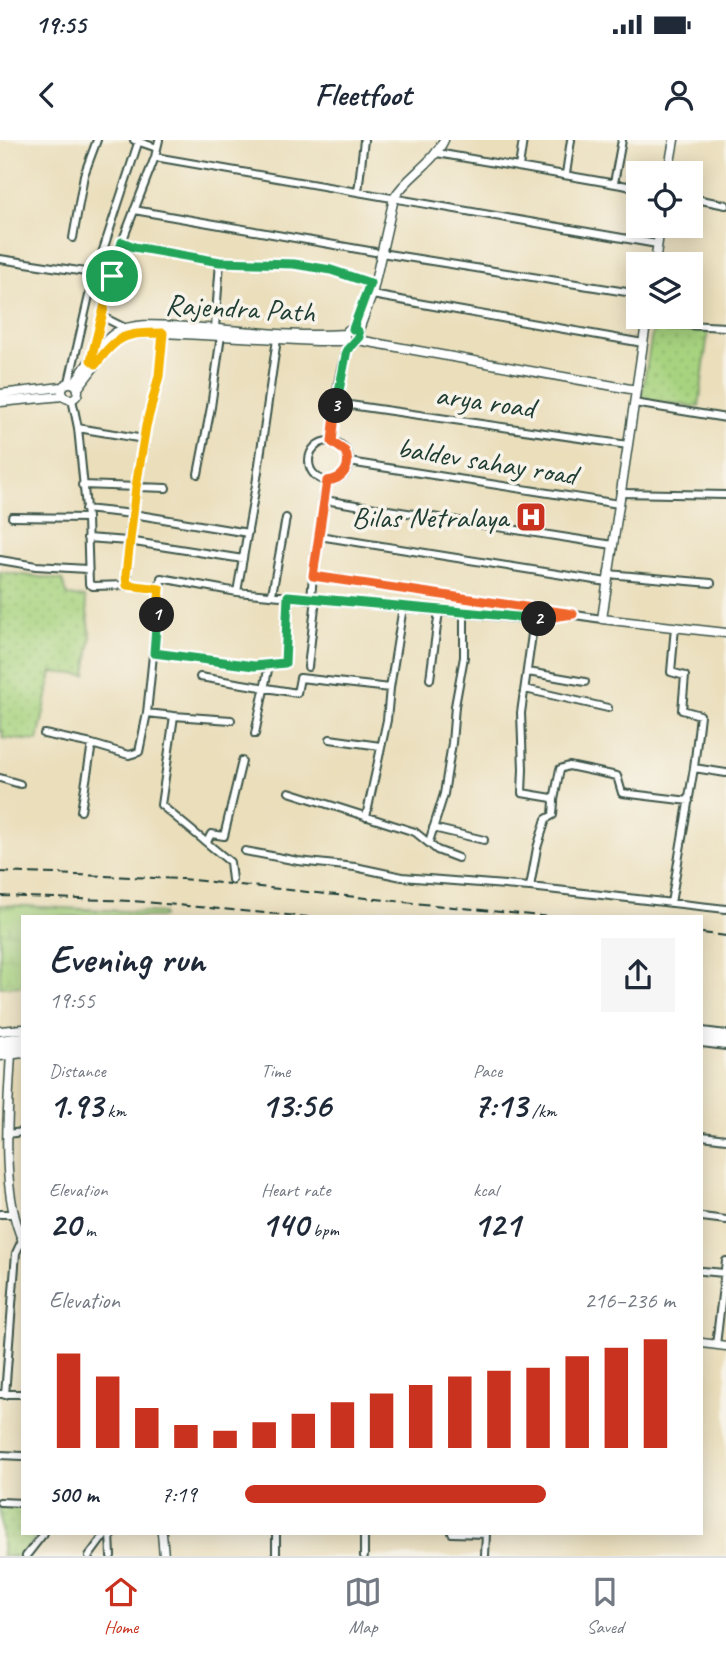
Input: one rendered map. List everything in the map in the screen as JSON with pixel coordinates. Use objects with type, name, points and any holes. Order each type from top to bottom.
[{"type":"highway","points":[[703,1033],[726,1037]]},
{"type":"highway","points":[[0,1041],[21,1038]]},
{"type":"highway","points":[[703,1041],[726,1044]]},
{"type":"main road","name":"Rajendra Path","points":[[352,336],[370,283],[397,183],[432,151],[438,140]]},
{"type":"main road","name":"Rajendra Path","points":[[391,198],[437,153],[444,140]]},
{"type":"main road","points":[[670,161],[674,140]]},
{"type":"main road","points":[[656,252],[658,238]]},
{"type":"main road","name":"Rajendra Path","points":[[352,336],[372,295],[378,253]]},
{"type":"main road","name":"Rajendra Path","points":[[94,362],[105,342],[114,334],[137,326],[218,332],[352,336]]},
{"type":"main road","points":[[645,329],[602,619],[726,633]]},
{"type":"main road","name":"Rajendra Path","points":[[70,389],[117,339],[138,333],[218,332],[276,339],[352,336]]},
{"type":"main road","points":[[352,336],[636,390]]},
{"type":"main road","points":[[0,394],[70,389]]},
{"type":"main road","points":[[0,402],[70,389]]},
{"type":"main road","points":[[0,1031],[21,1029]]},
{"type":"main road","points":[[0,1056],[5,1052]]},
{"type":"main road","points":[[5,1052],[8,1134],[6,1181],[11,1214],[21,1237]]},
{"type":"main road","points":[[703,1343],[726,1346]]},
{"type":"main road","points":[[162,1535],[164,1556]]},
{"type":"street","points":[[73,238],[84,175],[97,140]]},
{"type":"street","points":[[157,148],[137,140],[96,272],[70,389],[78,428],[87,518],[87,569],[90,585],[127,585],[160,589]]},
{"type":"street","points":[[94,362],[101,316],[112,276],[159,140]]},
{"type":"street","points":[[358,192],[364,140]]},
{"type":"street","points":[[519,167],[523,140]]},
{"type":"street","points":[[566,174],[571,140]]},
{"type":"street","points":[[614,183],[622,140]]},
{"type":"street","points":[[437,153],[626,185]]},
{"type":"street","points":[[155,157],[657,244]]},
{"type":"street","points":[[703,200],[726,205]]},
{"type":"street","points":[[134,210],[378,253],[626,292]]},
{"type":"street","points":[[122,242],[134,247],[220,262],[294,264],[331,270],[370,283]]},
{"type":"street","points":[[0,259],[112,276]]},
{"type":"street","points":[[198,474],[211,407],[218,332],[220,262]]},
{"type":"street","points":[[372,295],[643,343]]},
{"type":"street","points":[[101,316],[125,328]]},
{"type":"street","points":[[703,325],[726,327]]},
{"type":"street","points":[[127,585],[128,541],[144,439],[159,376],[163,333]]},
{"type":"street","points":[[332,442],[344,358],[352,336]]},
{"type":"street","points":[[237,592],[276,339]]},
{"type":"street","name":"arya road","points":[[336,403],[628,445]]},
{"type":"street","points":[[634,403],[726,418]]},
{"type":"street","points":[[78,428],[144,439]]},
{"type":"street","points":[[332,442],[345,451],[348,463],[339,478],[327,481],[311,470],[309,456],[317,445],[332,442]]},
{"type":"street","name":"baldev sahay road","points":[[348,463],[619,504]]},
{"type":"street","points":[[308,667],[314,597],[313,576],[327,481]]},
{"type":"street","points":[[82,485],[166,488]]},
{"type":"street","points":[[620,493],[726,495]]},
{"type":"street","points":[[324,500],[612,545]]},
{"type":"street","points":[[85,509],[248,533]]},
{"type":"street","points":[[12,517],[87,518]]},
{"type":"street","points":[[272,594],[286,518]]},
{"type":"street","points":[[319,536],[608,578],[711,583]]},
{"type":"street","points":[[87,538],[128,541],[243,559]]},
{"type":"street","points":[[0,560],[36,566],[87,569]]},
{"type":"street","points":[[313,576],[602,619]]},
{"type":"street","points":[[44,734],[130,755],[139,752],[147,713],[160,579],[237,592],[314,597],[534,620],[573,614]]},
{"type":"street","points":[[154,653],[254,666],[285,663],[288,596]]},
{"type":"street","points":[[366,817],[387,720],[403,607]]},
{"type":"street","points":[[430,678],[439,611]]},
{"type":"street","points":[[429,842],[444,794],[452,743],[454,709],[464,657],[464,612]]},
{"type":"street","points":[[534,620],[520,734],[522,793],[554,800]]},
{"type":"street","points":[[671,903],[689,801],[700,715],[682,710],[685,677],[671,671],[675,627]]},
{"type":"street","points":[[255,734],[269,665]]},
{"type":"street","points":[[528,672],[585,682]]},
{"type":"street","points":[[200,677],[297,693],[300,678],[390,688]]},
{"type":"street","points":[[525,689],[608,708]]},
{"type":"street","points":[[147,713],[231,720]]},
{"type":"street","points":[[174,716],[160,805],[230,862],[232,880]]},
{"type":"street","points":[[330,739],[380,746]]},
{"type":"street","points":[[81,811],[92,744]]},
{"type":"street","points":[[207,842],[211,834],[224,836],[242,761]]},
{"type":"street","points":[[530,887],[537,848],[546,819],[554,814],[560,769],[569,766],[617,776],[622,793],[689,801]]},
{"type":"street","points":[[694,768],[726,773]]},
{"type":"street","points":[[0,779],[20,784]]},
{"type":"street","points":[[289,792],[415,832],[437,850],[458,858]]},
{"type":"street","points":[[433,828],[484,840]]},
{"type":"street","points":[[245,851],[299,861],[355,867],[402,877],[530,887],[726,909]]},
{"type":"street","points":[[8,1134],[21,1132]]},
{"type":"street","points":[[703,1136],[726,1139]]},
{"type":"street","points":[[0,1214],[11,1214]]},
{"type":"street","points":[[703,1217],[726,1220]]},
{"type":"street","points":[[21,1241],[16,1253],[3,1394],[21,1394]]},
{"type":"street","points":[[716,1345],[726,1263]]},
{"type":"street","points":[[703,1271],[724,1273]]},
{"type":"street","points":[[0,1455],[21,1456]]},
{"type":"street","points":[[0,1502],[21,1503]]},
{"type":"street","points":[[26,1556],[42,1535]]},
{"type":"street","points":[[89,1556],[106,1535]]},
{"type":"street","points":[[108,1535],[111,1556]]},
{"type":"street","points":[[276,1535],[276,1556]]},
{"type":"street","points":[[364,1535],[364,1556]]},
{"type":"street","points":[[485,1556],[486,1535]]},
{"type":"green space","points":[[653,329],[708,331],[699,407],[641,399]]},
{"type":"green space","points":[[0,572],[62,580],[68,596],[85,597],[91,638],[86,675],[52,672],[38,741],[2,738],[3,731],[0,731]]},
{"type":"green space","points":[[0,905],[163,913],[21,915],[21,986],[0,987]]},
{"type":"green space","points":[[0,1503],[21,1505],[21,1535],[38,1535],[23,1556],[3,1556]]},
{"type":"railway","points":[[0,872],[182,879],[531,915]]},
{"type":"railway","points":[[0,896],[133,901],[286,915]]},
{"type":"railway","points":[[703,933],[726,936]]},
{"type":"place","name":"Bilas Netralaya","points":[[531,517]]},
{"type":"route","points":[[122,242],[134,247],[220,262],[294,264],[331,270],[370,283],[353,329],[358,331],[359,337],[357,342],[351,343],[344,358],[336,403],[332,442],[345,451],[348,463],[344,474],[327,481],[313,576],[573,614],[534,620],[288,596],[285,663],[254,666],[154,653],[160,589],[127,585],[126,575],[136,487],[146,426],[159,376],[163,333],[127,335],[117,339],[96,364],[91,360],[112,276],[122,242]]}]
